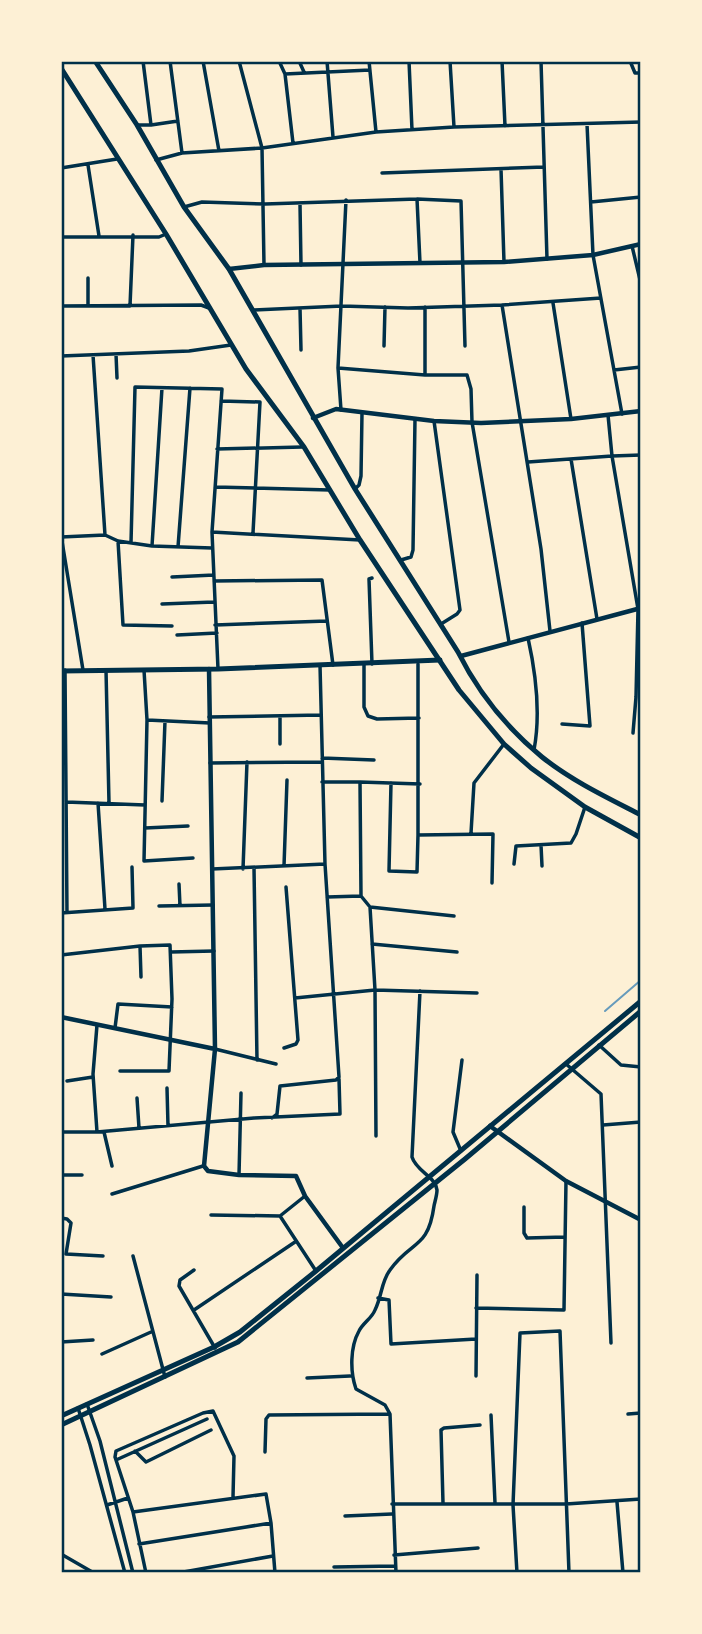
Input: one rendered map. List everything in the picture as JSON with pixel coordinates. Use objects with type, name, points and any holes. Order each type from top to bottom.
[{"type":"main road","points":[[95,61],[137,125],[184,207],[229,269],[355,489],[461,656],[472,678],[502,718],[534,750],[583,785],[641,815]]},
{"type":"main road","points":[[61,68],[120,158],[246,369],[304,447],[360,540],[459,690],[504,744],[531,768],[585,807],[641,838]]},
{"type":"main road","points":[[63,671],[441,662]]},
{"type":"main road","points":[[372,664],[418,663]]},
{"type":"main road","points":[[216,1350],[316,1271],[641,1001]]},
{"type":"main road","points":[[61,1425],[91,1413],[164,1373],[239,1342],[641,1011]]},
{"type":"main road","points":[[61,1416],[144,1383]]},
{"type":"street","points":[[143,61],[151,125]]},
{"type":"street","points":[[170,61],[182,153]]},
{"type":"street","points":[[204,61],[219,151]]},
{"type":"street","points":[[239,61],[262,148],[264,265]]},
{"type":"street","points":[[279,61],[285,74],[293,143]]},
{"type":"street","points":[[299,61],[304,73]]},
{"type":"street","points":[[327,61],[333,137]]},
{"type":"street","points":[[369,61],[376,132]]},
{"type":"street","points":[[409,61],[412,130]]},
{"type":"street","points":[[450,61],[454,127]]},
{"type":"street","points":[[502,61],[505,126]]},
{"type":"street","points":[[541,61],[547,259]]},
{"type":"street","points":[[630,61],[635,73],[641,73]]},
{"type":"street","points":[[285,74],[370,70]]},
{"type":"street","points":[[137,125],[178,121]]},
{"type":"street","points":[[156,160],[182,153],[262,148],[376,132],[641,122]]},
{"type":"street","points":[[587,123],[593,255],[622,414]]},
{"type":"street","points":[[61,168],[120,158]]},
{"type":"street","points":[[88,165],[99,236]]},
{"type":"street","points":[[382,173],[544,167]]},
{"type":"street","points":[[501,169],[504,262]]},
{"type":"street","points":[[591,202],[641,197]]},
{"type":"street","points":[[417,199],[419,263]]},
{"type":"street","points":[[184,207],[202,202],[300,204],[346,200],[461,201],[465,346]]},
{"type":"street","points":[[341,410],[338,368],[346,200]]},
{"type":"street","points":[[300,204],[301,265]]},
{"type":"street","points":[[61,237],[159,237],[166,234]]},
{"type":"street","points":[[130,306],[133,235]]},
{"type":"street","points":[[229,269],[264,265],[504,262],[593,255],[641,244]]},
{"type":"street","points":[[632,246],[641,284]]},
{"type":"street","points":[[88,278],[88,306]]},
{"type":"street","points":[[253,310],[342,306],[502,305],[601,298]]},
{"type":"street","points":[[553,303],[571,419]]},
{"type":"street","points":[[61,306],[201,305],[210,309]]},
{"type":"street","points":[[502,305],[522,421],[550,631]]},
{"type":"street","points":[[384,346],[385,307]]},
{"type":"street","points":[[425,307],[425,375]]},
{"type":"street","points":[[300,308],[302,350]]},
{"type":"street","points":[[61,356],[189,351],[233,344]]},
{"type":"street","points":[[116,354],[117,378]]},
{"type":"street","points":[[93,355],[105,535]]},
{"type":"street","points":[[614,370],[641,367]]},
{"type":"street","points":[[338,368],[425,375],[467,375],[471,389],[472,422],[509,642]]},
{"type":"street","points":[[131,543],[135,387],[222,389],[212,532],[218,669]]},
{"type":"street","points":[[152,546],[162,388]]},
{"type":"street","points":[[178,547],[190,388]]},
{"type":"street","points":[[220,401],[268,401]]},
{"type":"street","points":[[253,533],[260,402]]},
{"type":"street","points":[[313,418],[320,413],[341,410],[434,421],[522,421],[571,419],[641,411]]},
{"type":"street","points":[[355,489],[361,476],[362,413]]},
{"type":"street","points":[[608,415],[612,456],[639,609],[639,673],[633,733]]},
{"type":"street","points":[[401,560],[411,557],[413,550],[415,418]]},
{"type":"street","points":[[434,421],[460,610],[441,624]]},
{"type":"street","points":[[217,449],[304,447]]},
{"type":"street","points":[[528,462],[641,454]]},
{"type":"street","points":[[571,459],[597,619]]},
{"type":"street","points":[[215,487],[330,490]]},
{"type":"street","points":[[212,532],[360,540]]},
{"type":"street","points":[[83,670],[61,536],[105,535],[118,541],[152,546],[212,548]]},
{"type":"street","points":[[118,541],[123,625],[172,626]]},
{"type":"street","points":[[172,577],[322,580],[332,665]]},
{"type":"street","points":[[372,578],[369,579],[368,592],[372,664]]},
{"type":"street","points":[[162,604],[215,602]]},
{"type":"street","points":[[461,656],[639,609]]},
{"type":"street","points":[[215,625],[327,621]]},
{"type":"street","points":[[562,724],[590,726],[582,623]]},
{"type":"street","points":[[177,635],[217,633]]},
{"type":"street","points":[[528,637],[534,662],[537,705],[538,731],[534,750]]},
{"type":"street","points":[[391,783],[389,871],[417,872],[420,784],[418,663]]},
{"type":"street","points":[[364,664],[364,707],[368,716],[377,719],[419,718]]},
{"type":"street","points":[[61,1132],[104,1132],[240,1119],[340,1114],[325,864],[320,665]]},
{"type":"street","points":[[209,669],[215,1049],[204,1166],[208,1171],[239,1175],[296,1176],[305,1196],[343,1248]]},
{"type":"street","points":[[106,670],[109,803]]},
{"type":"street","points":[[144,670],[147,720],[144,862],[193,858]]},
{"type":"street","points":[[63,671],[66,802],[64,913],[133,908],[132,867]]},
{"type":"street","points":[[147,720],[321,715]]},
{"type":"street","points":[[280,716],[280,744]]},
{"type":"street","points":[[162,801],[165,721]]},
{"type":"street","points":[[471,833],[474,783],[504,744]]},
{"type":"street","points":[[210,763],[288,764],[322,760],[374,760]]},
{"type":"street","points":[[243,869],[247,762]]},
{"type":"street","points":[[284,866],[287,780]]},
{"type":"street","points":[[322,782],[420,784]]},
{"type":"street","points":[[360,782],[361,896],[370,907],[375,990],[376,1136]]},
{"type":"street","points":[[66,802],[145,805]]},
{"type":"street","points":[[98,803],[105,909]]},
{"type":"street","points":[[514,864],[514,847],[571,843],[585,807]]},
{"type":"street","points":[[145,828],[188,826]]},
{"type":"street","points":[[418,835],[493,834],[492,883]]},
{"type":"street","points":[[541,845],[542,866]]},
{"type":"street","points":[[212,869],[325,864]]},
{"type":"street","points":[[254,868],[257,1060]]},
{"type":"street","points":[[179,884],[180,906]]},
{"type":"street","points":[[284,1048],[296,1044],[298,1040],[286,887]]},
{"type":"street","points":[[327,897],[361,896]]},
{"type":"street","points":[[159,906],[213,905]]},
{"type":"street","points":[[370,907],[454,916]]},
{"type":"street","points":[[372,944],[457,952]]},
{"type":"street","points":[[140,946],[141,977]]},
{"type":"street","points":[[61,955],[140,946],[170,946],[172,1041],[169,1071],[120,1071]]},
{"type":"street","points":[[170,952],[214,951]]},
{"type":"street","points":[[295,998],[375,990],[477,993]]},
{"type":"street","points":[[396,1573],[390,1414],[385,1405],[356,1389],[351,1376],[358,1332],[375,1310],[383,1281],[391,1267],[428,1233],[432,1223],[437,1191],[435,1183],[414,1166],[412,1157],[420,991]]},
{"type":"street","points":[[115,1029],[118,1004],[172,1007]]},
{"type":"street","points":[[61,1017],[276,1064]]},
{"type":"street","points":[[97,1025],[93,1077],[97,1132]]},
{"type":"street","points":[[600,1045],[621,1065],[641,1068]]},
{"type":"street","points":[[461,1151],[453,1132],[462,1060]]},
{"type":"street","points":[[565,1062],[601,1094],[611,1343]]},
{"type":"street","points":[[67,1081],[93,1077]]},
{"type":"street","points":[[272,1118],[277,1114],[278,1090],[281,1085],[339,1079]]},
{"type":"street","points":[[167,1088],[167,1126]]},
{"type":"street","points":[[239,1175],[242,1093]]},
{"type":"street","points":[[137,1098],[139,1128]]},
{"type":"street","points":[[603,1125],[641,1122]]},
{"type":"street","points":[[490,1126],[566,1181],[641,1220]]},
{"type":"street","points":[[104,1132],[112,1166]]},
{"type":"street","points":[[112,1195],[204,1166]]},
{"type":"street","points":[[61,1175],[82,1175]]},
{"type":"street","points":[[477,1308],[564,1310],[566,1181]]},
{"type":"street","points":[[211,1215],[280,1216],[305,1196]]},
{"type":"street","points":[[524,1207],[524,1233],[527,1238],[565,1237]]},
{"type":"street","points":[[280,1216],[316,1271]]},
{"type":"street","points":[[61,1218],[71,1223],[66,1254],[103,1256]]},
{"type":"street","points":[[194,1310],[295,1242]]},
{"type":"street","points":[[133,1256],[164,1373]]},
{"type":"street","points":[[194,1270],[179,1282],[216,1350]]},
{"type":"street","points":[[476,1376],[477,1275]]},
{"type":"street","points":[[61,1294],[111,1297]]},
{"type":"street","points":[[378,1298],[389,1300],[391,1344],[476,1339]]},
{"type":"street","points":[[517,1573],[513,1505],[520,1333],[560,1331],[569,1573]]},
{"type":"street","points":[[102,1354],[152,1332]]},
{"type":"street","points":[[61,1342],[93,1340]]},
{"type":"street","points":[[307,1378],[351,1376]]},
{"type":"street","points":[[87,1404],[117,1503],[134,1573]]},
{"type":"street","points":[[78,1408],[125,1573]]},
{"type":"street","points":[[146,1573],[133,1512],[116,1460],[116,1451],[208,1410],[213,1411],[234,1456],[233,1497]]},
{"type":"street","points":[[628,1414],[641,1413]]},
{"type":"street","points":[[265,1452],[266,1419],[269,1415],[390,1414]]},
{"type":"street","points":[[491,1415],[495,1503]]},
{"type":"street","points":[[116,1460],[207,1419]]},
{"type":"street","points":[[443,1503],[441,1430],[480,1425]]},
{"type":"street","points":[[135,1451],[146,1462],[211,1430]]},
{"type":"street","points":[[133,1512],[266,1494],[275,1573]]},
{"type":"street","points":[[107,1505],[129,1498]]},
{"type":"street","points":[[392,1504],[566,1504],[641,1499]]},
{"type":"street","points":[[617,1502],[623,1573]]},
{"type":"street","points":[[345,1516],[392,1514]]},
{"type":"street","points":[[139,1544],[271,1523]]},
{"type":"street","points":[[394,1555],[478,1548]]},
{"type":"street","points":[[61,1554],[94,1573]]},
{"type":"street","points":[[178,1573],[274,1556]]},
{"type":"street","points":[[334,1567],[395,1566]]},
{"type":"waterway","points":[[605,1011],[641,980]]}]
